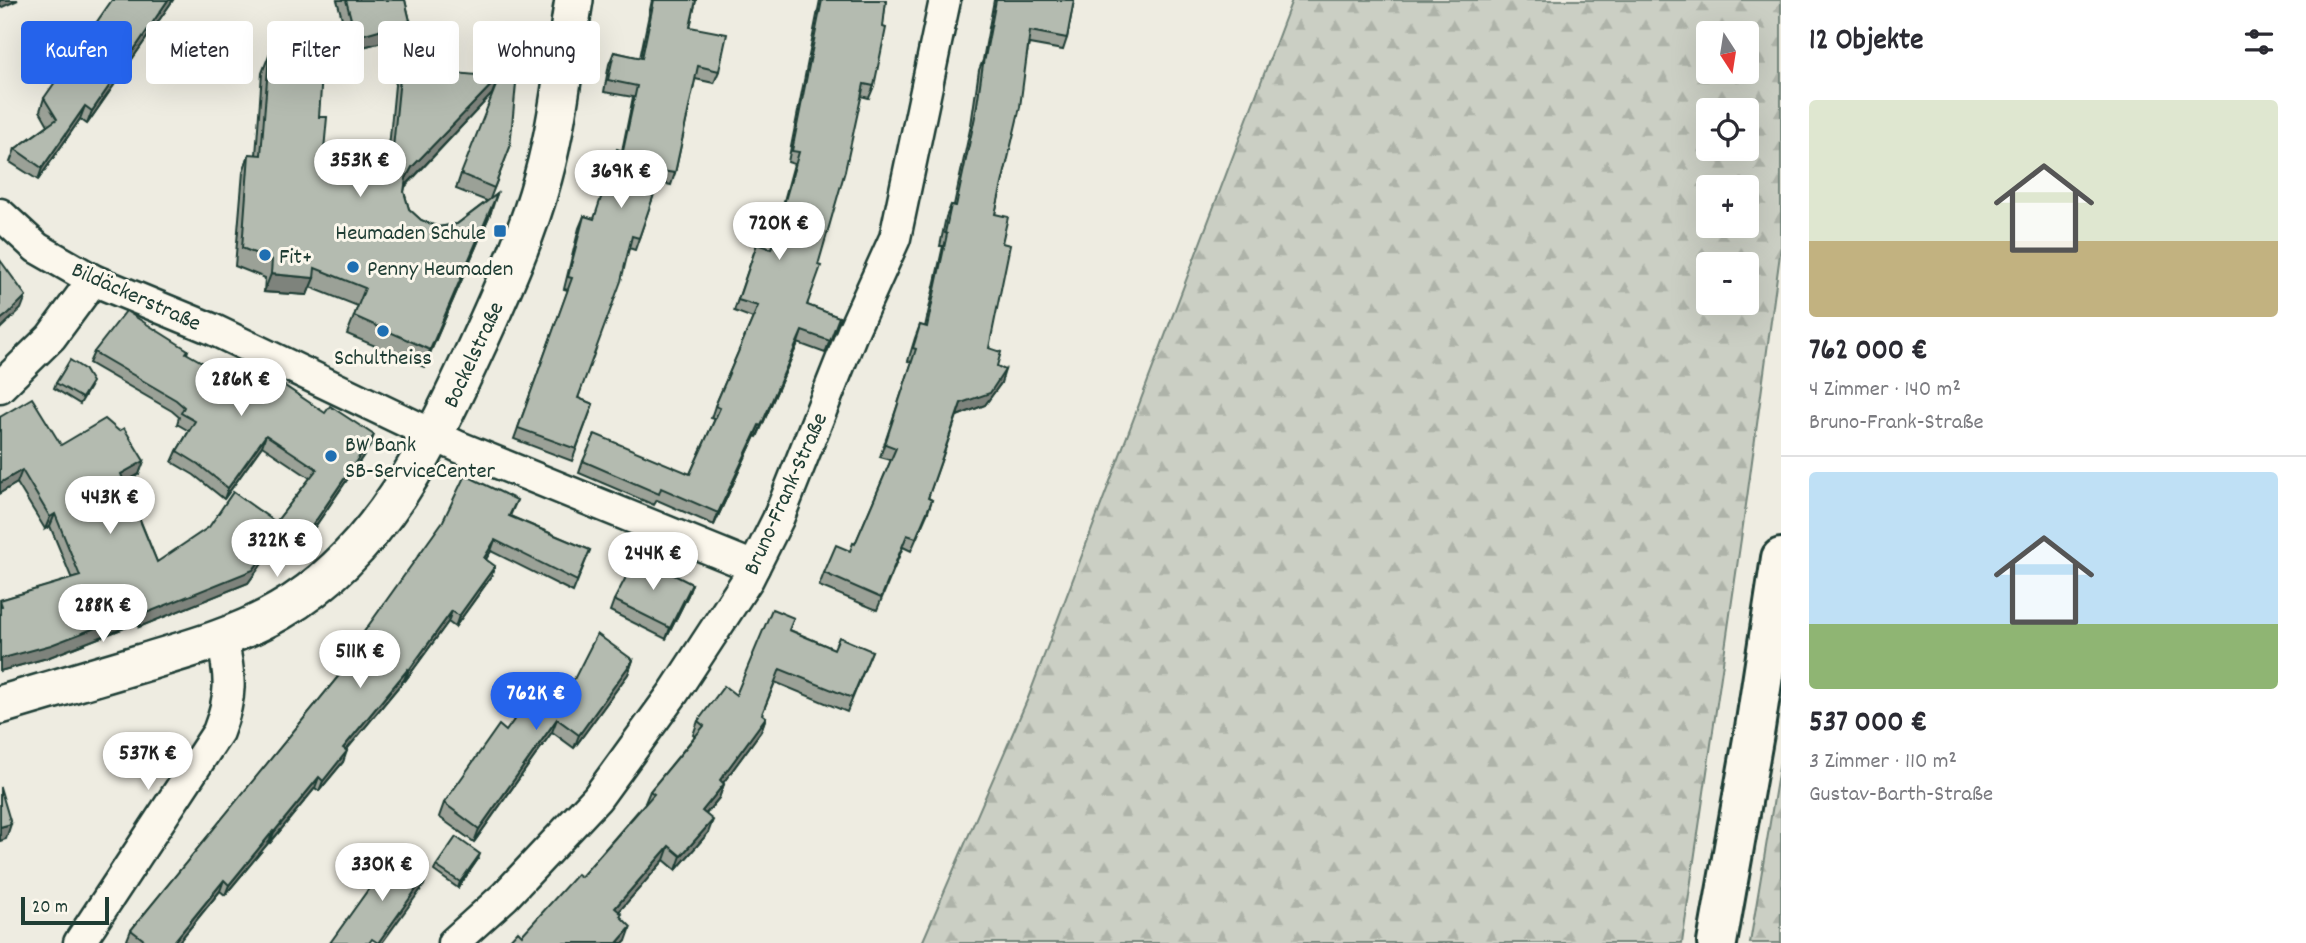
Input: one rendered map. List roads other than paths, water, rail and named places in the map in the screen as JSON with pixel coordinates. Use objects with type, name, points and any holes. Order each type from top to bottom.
[{"type":"main road","points":[[1717,943],[1755,728],[1781,558]]},
{"type":"street","name":"Bockelstraße","points":[[0,705],[222,639],[279,612],[319,586],[355,552],[390,509],[434,435],[512,268],[543,178],[557,117],[574,0]]},
{"type":"street","name":"Bruno-Frank-Straße","points":[[453,943],[505,896],[597,798],[674,692],[754,567],[778,519],[852,333],[895,238],[945,0]]},
{"type":"street","name":"Bildäckerstraße","points":[[0,214],[37,248],[93,280],[212,329],[434,435],[754,567]]},
{"type":"street","points":[[0,387],[51,337],[93,280]]},
{"type":"street","points":[[79,943],[218,732],[227,708],[230,673],[222,639]]},
{"type":"place","name":"Heumaden Schule","points":[[500,231]]},
{"type":"place","name":"Fit+","points":[[265,255]]},
{"type":"place","name":"Penny Heumaden","points":[[353,267]]},
{"type":"place","name":"Schultheiss","points":[[383,331]]},
{"type":"place","name":"BW Bank SB-ServiceCenter","points":[[331,456]]}]
